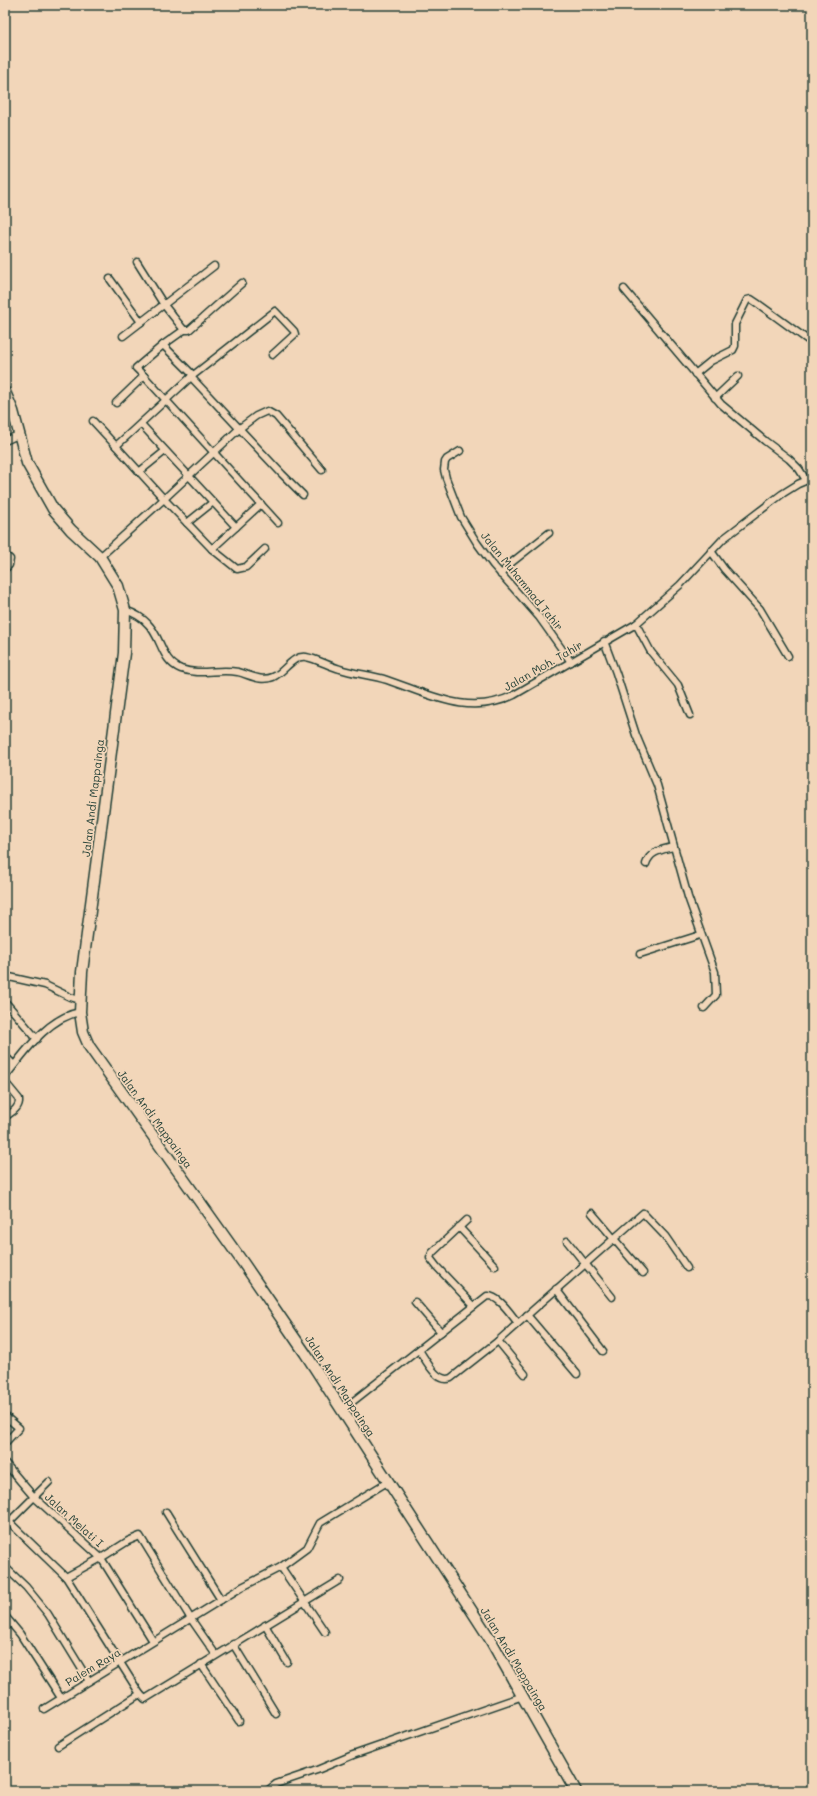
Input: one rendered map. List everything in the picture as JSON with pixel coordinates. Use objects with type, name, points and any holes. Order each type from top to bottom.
[{"type":"main road","name":"Jalan Andi Mappainga","points":[[5,392],[13,410],[27,463],[53,509],[71,530],[100,557],[118,586],[125,610],[124,653],[82,972],[80,1012],[85,1039],[96,1058],[244,1264],[342,1410],[490,1639],[576,1791]]},
{"type":"street","points":[[137,262],[164,306],[184,330]]},
{"type":"street","points":[[123,336],[164,306],[214,266]]},
{"type":"street","points":[[110,279],[141,322]]},
{"type":"street","points":[[242,283],[189,330],[184,330],[163,345],[136,368],[278,523]]},
{"type":"street","points":[[624,289],[715,398],[760,437],[789,459],[809,479]]},
{"type":"street","points":[[695,374],[711,361],[733,350],[735,346],[735,324],[747,300],[751,299],[757,302],[812,343]]},
{"type":"street","points":[[116,446],[166,402],[192,376],[274,311],[290,326],[295,334],[272,355]]},
{"type":"street","points":[[163,345],[303,495]]},
{"type":"street","points":[[116,403],[144,376]]},
{"type":"street","points":[[715,398],[738,376]]},
{"type":"street","points":[[100,557],[240,428],[262,412],[267,411],[271,413],[293,435],[322,470]]},
{"type":"street","points":[[93,421],[212,549],[237,569],[246,567],[265,549]]},
{"type":"street","points":[[141,424],[212,503],[236,527]]},
{"type":"street","points":[[5,441],[20,434]]},
{"type":"street","points":[[139,472],[165,451]]},
{"type":"street","name":"Jalan Muhammad Tahir","points":[[460,451],[445,462],[444,470],[461,517],[501,575],[539,617],[571,662]]},
{"type":"street","name":"Jalan Moh. Tahir","points":[[125,610],[143,618],[154,630],[166,658],[171,663],[191,672],[229,671],[258,678],[268,678],[279,674],[295,660],[304,657],[339,669],[388,680],[429,696],[470,705],[488,705],[500,702],[636,624],[680,585],[723,539],[782,494],[809,479]]},
{"type":"street","points":[[187,523],[212,503]]},
{"type":"street","points":[[212,549],[261,504]]},
{"type":"street","points":[[501,575],[511,563],[549,533]]},
{"type":"street","points":[[711,551],[724,569],[760,609],[788,656]]},
{"type":"street","points":[[5,555],[10,559],[10,563],[5,569]]},
{"type":"street","points":[[636,624],[651,652],[678,685],[690,715]]},
{"type":"street","points":[[604,641],[636,735],[657,785],[673,847],[700,935],[715,972],[716,995],[704,1008]]},
{"type":"street","points":[[646,864],[651,854],[673,847]]},
{"type":"street","points":[[640,954],[700,935]]},
{"type":"street","points":[[5,976],[46,985],[70,997],[80,1000]]},
{"type":"street","points":[[7,1004],[37,1039]]},
{"type":"street","points":[[5,1077],[37,1039],[64,1017],[80,1012]]},
{"type":"street","points":[[5,1056],[14,1065]]},
{"type":"street","points":[[5,1082],[19,1098],[16,1108],[5,1118]]},
{"type":"street","points":[[592,1213],[643,1273]]},
{"type":"street","points":[[419,1350],[440,1378],[447,1379],[464,1368],[498,1341],[643,1213],[665,1236],[687,1268]]},
{"type":"street","points":[[467,1220],[432,1253],[430,1258],[474,1306]]},
{"type":"street","points":[[459,1227],[495,1266]]},
{"type":"street","points":[[567,1241],[612,1297]]},
{"type":"street","points":[[556,1289],[602,1351]]},
{"type":"street","points":[[342,1410],[487,1296],[491,1296],[501,1303],[518,1323]]},
{"type":"street","points":[[416,1302],[441,1332]]},
{"type":"street","points":[[527,1315],[577,1374]]},
{"type":"street","points":[[498,1341],[525,1374]]},
{"type":"street","points":[[5,1416],[19,1428],[5,1443]]},
{"type":"street","name":"Jalan Melati I","points":[[5,1463],[33,1496],[101,1558],[153,1641]]},
{"type":"street","name":"Palem Raya","points":[[44,1709],[221,1600],[281,1567],[307,1548],[320,1523],[388,1481]]},
{"type":"street","points":[[49,1482],[6,1522],[66,1577],[144,1698],[147,1698],[216,1654],[340,1580]]},
{"type":"street","points":[[166,1512],[221,1600]]},
{"type":"street","points":[[66,1577],[101,1558],[138,1535],[142,1537],[190,1619],[216,1654]]},
{"type":"street","points":[[5,1567],[26,1587],[48,1614],[89,1681]]},
{"type":"street","points":[[281,1567],[325,1632]]},
{"type":"street","points":[[5,1616],[20,1634],[61,1698]]},
{"type":"street","points":[[265,1625],[287,1662]]},
{"type":"street","points":[[233,1644],[276,1714]]},
{"type":"street","points":[[201,1664],[239,1721]]},
{"type":"street","points":[[58,1746],[140,1694]]},
{"type":"street","points":[[267,1791],[276,1784],[353,1755],[523,1696]]}]
